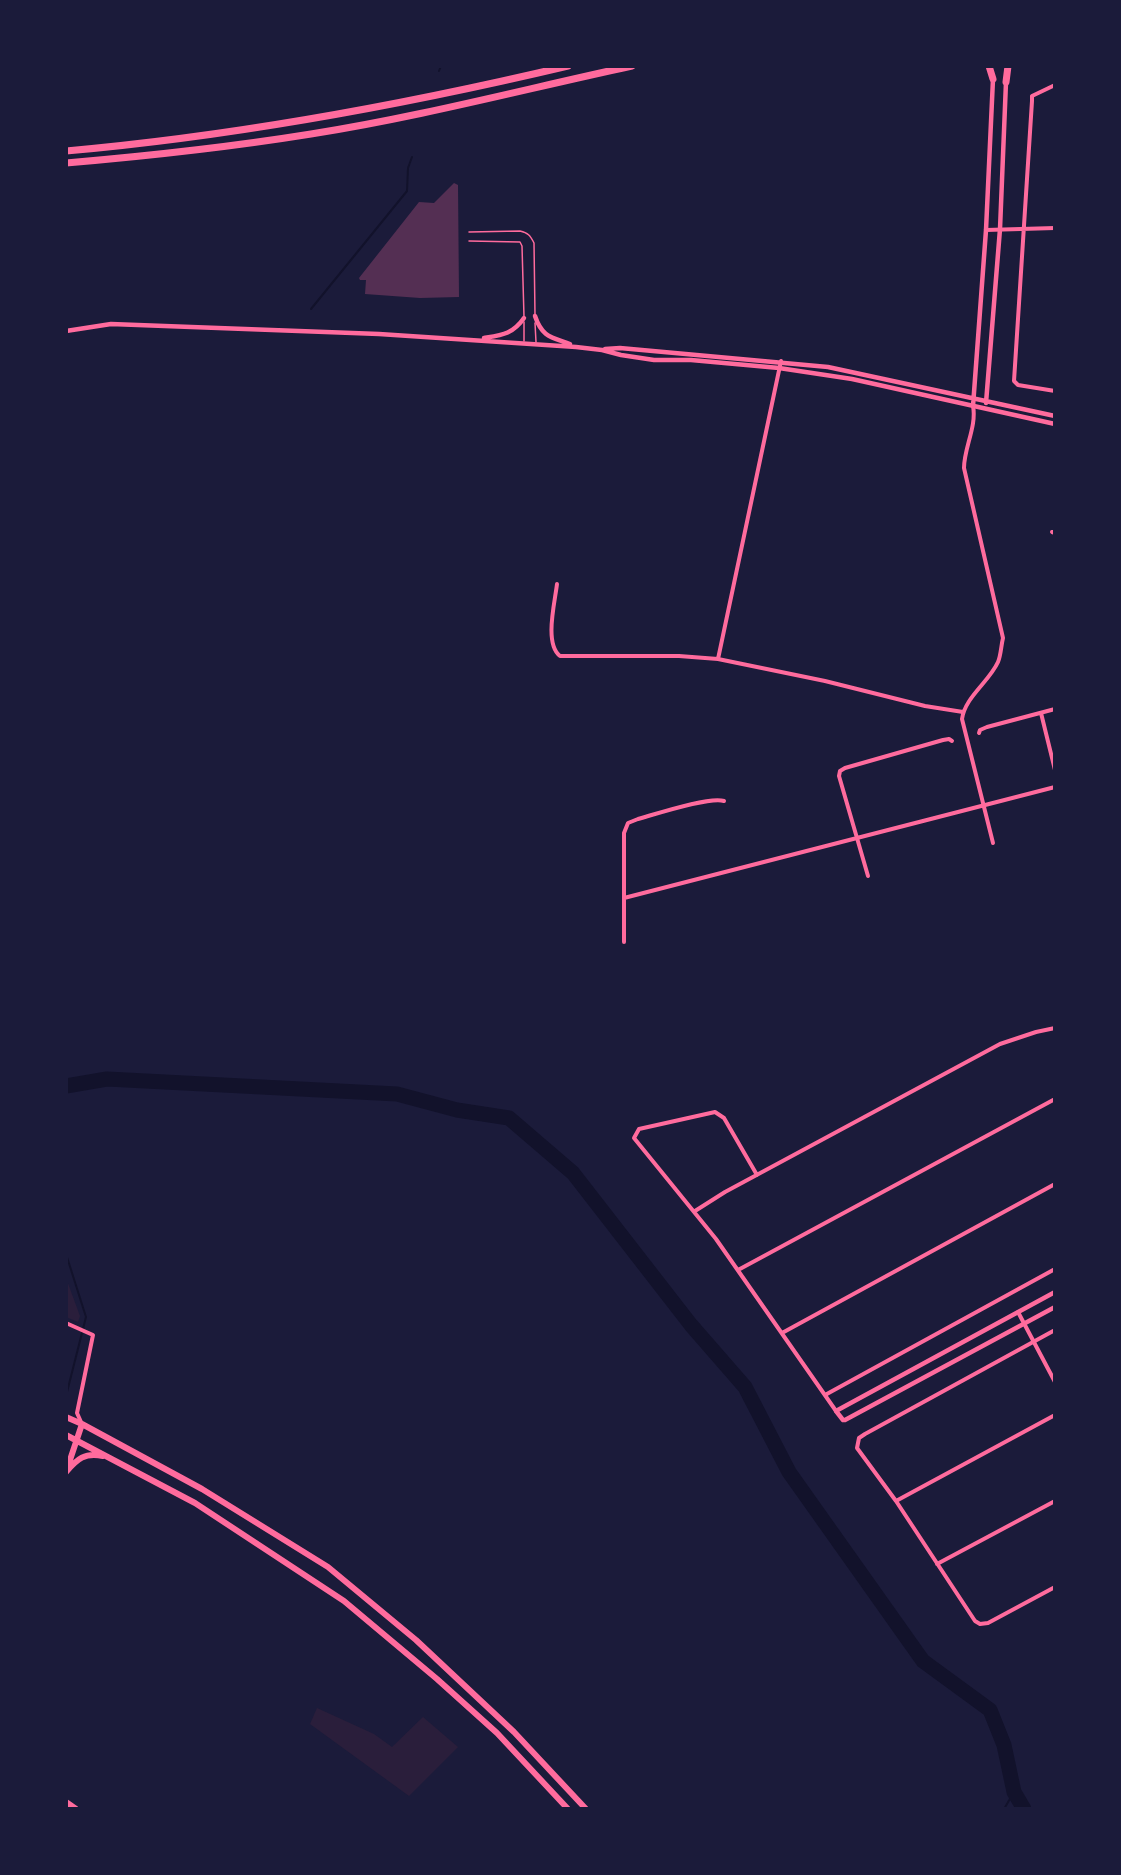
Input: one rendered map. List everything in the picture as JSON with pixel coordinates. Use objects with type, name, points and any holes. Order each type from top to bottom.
[{"type":"highway","points":[[66,151],[311,119],[490,84],[568,66]]},
{"type":"highway","points":[[66,163],[313,134],[632,66]]},
{"type":"highway","points":[[989,66],[993,79]]},
{"type":"highway","points":[[1006,82],[1008,66]]},
{"type":"main road","points":[[66,1417],[202,1489],[328,1567],[416,1641],[514,1732],[586,1809]]},
{"type":"main road","points":[[66,1472],[82,1424]]},
{"type":"main road","points":[[66,1435],[195,1503],[344,1601],[497,1733],[568,1809]]},
{"type":"main road","points":[[66,1472],[74,1462],[89,1455],[115,1460]]},
{"type":"main road","points":[[344,1601],[354,1588]]},
{"type":"main road","points":[[66,1802],[76,1809]]},
{"type":"street","points":[[993,79],[986,230],[973,406],[975,414],[964,468],[1003,638],[999,660],[963,712],[964,729],[993,843]]},
{"type":"street","points":[[975,414],[984,408],[987,400],[1000,229],[1006,82]]},
{"type":"street","points":[[1055,85],[1032,96],[1014,381],[1018,385],[1055,392]]},
{"type":"street","points":[[986,230],[1055,228]]},
{"type":"street","points":[[535,316],[539,328],[544,333],[576,347]]},
{"type":"street","points":[[475,339],[508,334],[518,327],[524,318]]},
{"type":"street","points":[[66,331],[111,324],[379,334],[536,343],[602,350],[654,360],[691,360],[779,368],[852,379],[1055,424]]},
{"type":"street","points":[[602,350],[620,348],[828,367],[1055,416]]},
{"type":"street","points":[[718,659],[781,361]]},
{"type":"street","points":[[556,584],[550,642],[554,651],[560,656],[679,656],[718,659],[825,681],[925,706],[963,712]]},
{"type":"street","points":[[979,734],[980,730],[987,727],[1055,709]]},
{"type":"street","points":[[1041,713],[1055,770]]},
{"type":"street","points":[[868,876],[839,776],[840,771],[943,740],[952,741]]},
{"type":"street","points":[[624,898],[1055,787]]},
{"type":"street","points":[[624,942],[624,833],[628,823],[705,801],[717,799],[724,801]]},
{"type":"street","points":[[695,1211],[757,1175],[1000,1044],[1055,1028]]},
{"type":"street","points":[[738,1270],[1055,1099]]},
{"type":"street","points":[[757,1175],[724,1118],[715,1112],[639,1129],[634,1138],[695,1211],[843,1420],[1055,1307]]},
{"type":"street","points":[[782,1333],[1055,1184]]},
{"type":"street","points":[[825,1395],[1055,1269]]},
{"type":"street","points":[[836,1412],[1055,1292]]},
{"type":"street","points":[[1018,1312],[1055,1382]]},
{"type":"street","points":[[66,1323],[93,1335],[77,1413],[82,1424]]},
{"type":"street","points":[[1055,1330],[865,1434],[859,1438],[857,1448],[896,1501],[975,1621],[980,1624],[988,1623],[1055,1587]]},
{"type":"street","points":[[896,1501],[1055,1415]]},
{"type":"street","points":[[937,1564],[1055,1501]]},
{"type":"lane","points":[[469,232],[520,231],[528,232],[531,236],[534,243],[536,343]]},
{"type":"lane","points":[[469,241],[520,242],[522,246],[524,342]]},
{"type":"shaded area","points":[[66,1278],[80,1316],[78,1322],[66,1317]]},
{"type":"shaded area","points":[[317,1708],[374,1734],[392,1747],[423,1717],[458,1747],[409,1796],[310,1724]]},
{"type":"building","points":[[454,183],[458,185],[459,297],[420,298],[365,294],[366,280],[359,278],[419,202],[434,203]]},
{"type":"waterway","points":[[439,71],[441,66]]},
{"type":"waterway","points":[[311,309],[407,191],[408,168],[412,157]]},
{"type":"waterway","points":[[66,1086],[107,1079],[397,1094],[457,1110],[509,1118],[573,1173],[691,1325],[745,1387],[789,1472],[923,1661],[990,1710],[1004,1745],[1014,1792],[1024,1809]]},
{"type":"waterway","points":[[66,1254],[86,1317],[66,1396]]},
{"type":"waterway","points":[[1004,1809],[1014,1792]]}]
